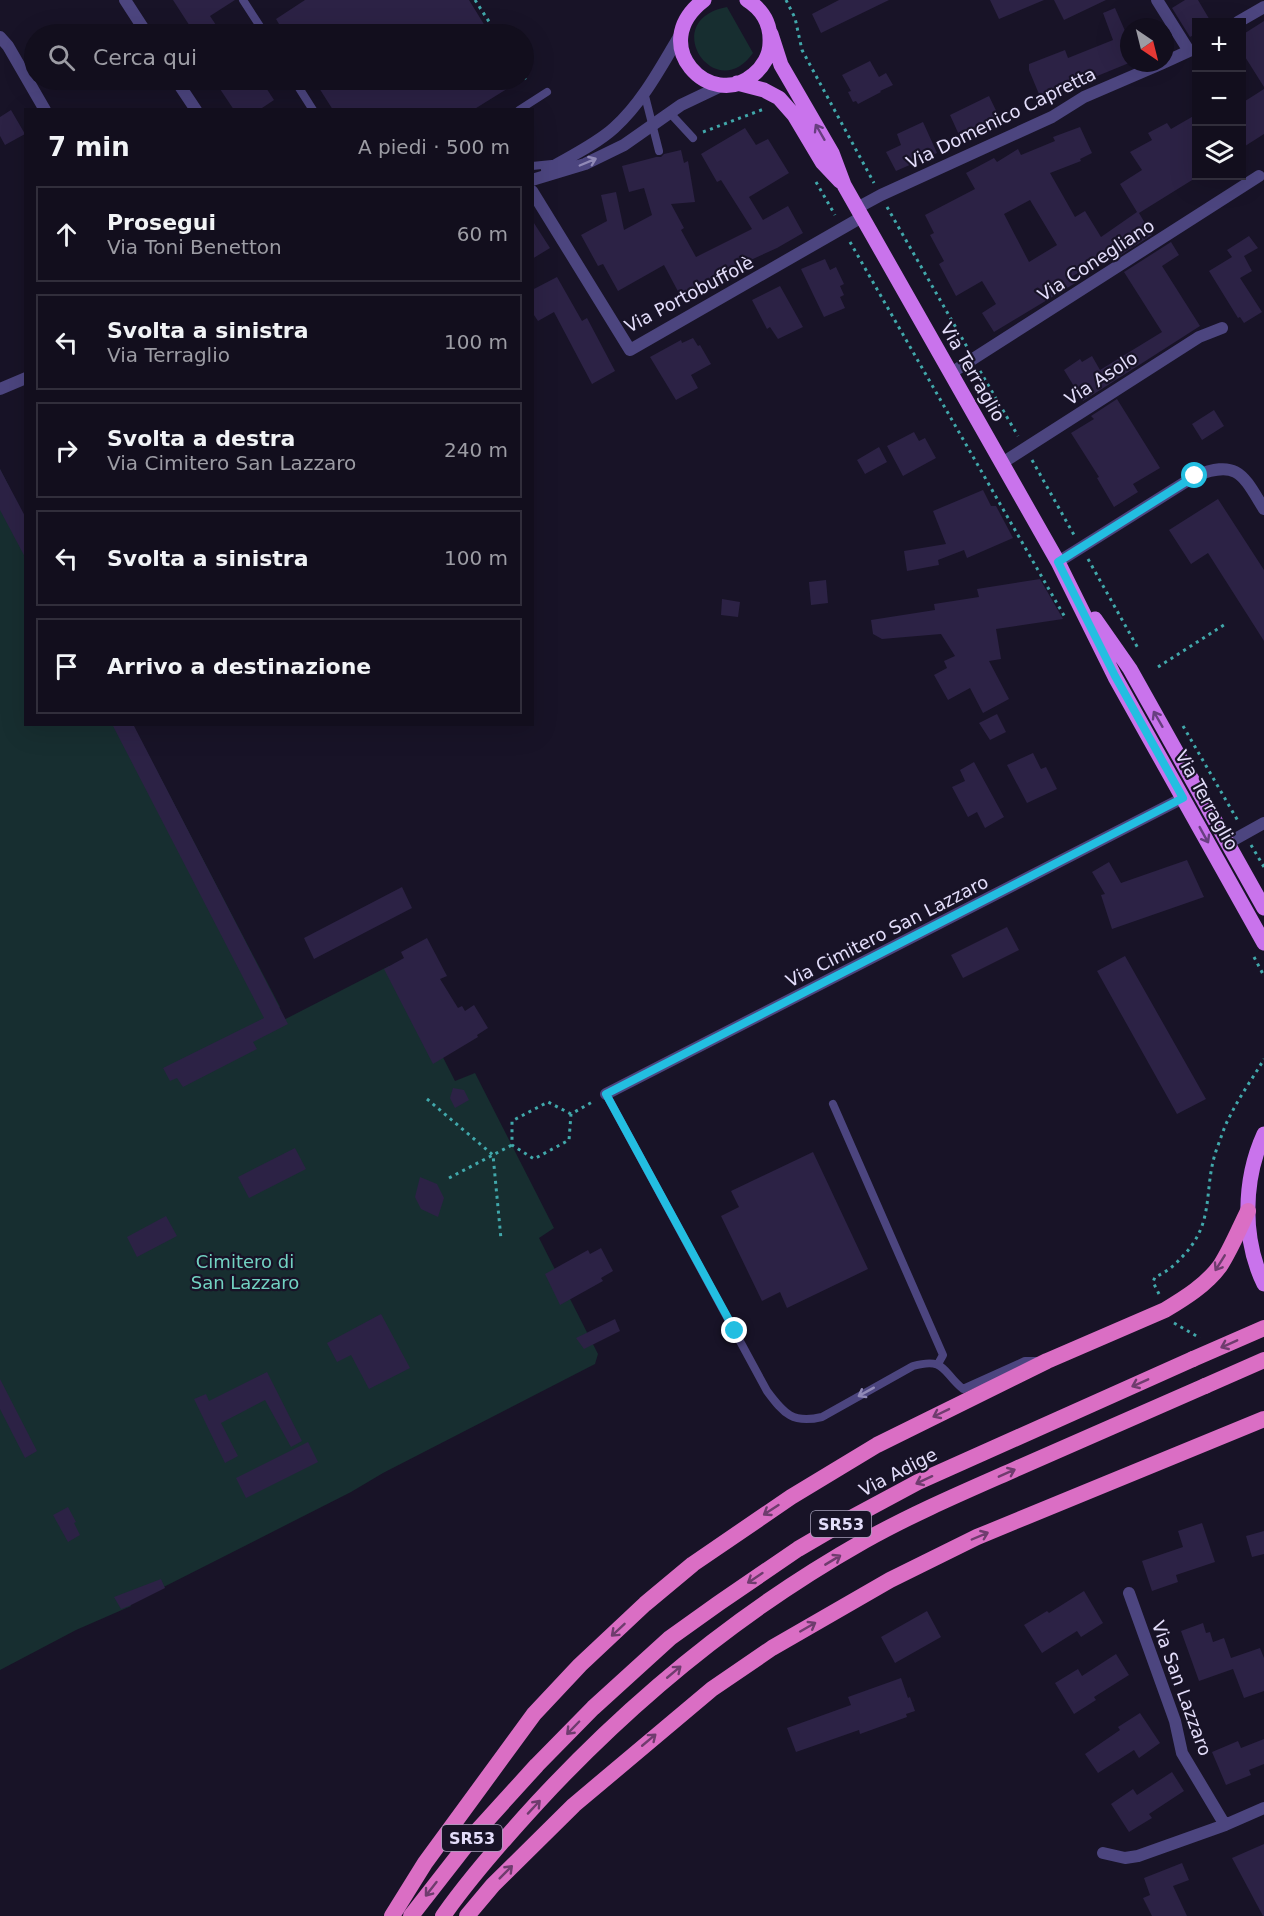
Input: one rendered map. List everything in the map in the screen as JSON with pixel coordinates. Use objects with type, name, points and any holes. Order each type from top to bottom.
[{"type":"highway","points":[[392,1916],[425,1863],[534,1714],[580,1665],[645,1604],[693,1564],[791,1497],[868,1450],[1047,1361],[1165,1310],[1202,1285],[1220,1265],[1248,1211]]},
{"type":"highway","name":"Via Adige","points":[[411,1916],[478,1830],[537,1765],[593,1708],[670,1638],[798,1550],[918,1482],[1264,1328]]},
{"type":"highway","name":"SR53","points":[[443,1916],[496,1847],[619,1721],[687,1660],[815,1570],[866,1540],[930,1507],[1264,1360]]},
{"type":"highway","points":[[467,1916],[493,1885],[574,1804],[712,1689],[772,1648],[890,1580],[977,1537],[1264,1419]]},
{"type":"main road","points":[[682,28],[691,0]]},
{"type":"main road","points":[[682,28],[693,8],[704,0]]},
{"type":"main road","name":"Via Terraglio","points":[[748,0],[763,15],[781,65],[832,153],[844,185],[1058,562],[1130,669],[1264,908]]},
{"type":"main road","name":"Via Terraglio","points":[[682,28],[681,50],[687,64],[697,75],[709,82],[764,90],[779,98],[794,115],[822,162],[844,185]]},
{"type":"main road","points":[[730,84],[749,78],[759,70],[766,59],[771,34]]},
{"type":"main road","name":"Via Terraglio","points":[[1068,579],[1115,676],[1264,943]]},
{"type":"main road","points":[[1264,1134],[1250,1179],[1248,1211],[1253,1251],[1264,1284]]},
{"type":"street","points":[[125,0],[141,24]]},
{"type":"street","name":"Via Domenico Capretta","points":[[1157,0],[1192,48]]},
{"type":"street","points":[[1245,18],[1264,7]]},
{"type":"street","points":[[534,178],[612,130],[632,110],[682,28]]},
{"type":"street","points":[[0,37],[24,74]]},
{"type":"street","name":"Via Domenico Capretta","points":[[1174,58],[1192,49]]},
{"type":"street","name":"Via Domenico Capretta","points":[[860,213],[881,195],[1052,117],[1084,97],[1141,72]]},
{"type":"street","points":[[534,178],[585,164],[624,145],[681,105],[730,84]]},
{"type":"street","points":[[33,90],[44,108]]},
{"type":"street","points":[[183,90],[195,108]]},
{"type":"street","name":"Via Conegliano","points":[[951,373],[1259,176]]},
{"type":"street","name":"Via Portobuffolè","points":[[534,194],[630,350],[843,228],[860,213]]},
{"type":"street","name":"Via Asolo","points":[[1002,463],[1199,337],[1222,328]]},
{"type":"street","points":[[0,388],[24,379]]},
{"type":"street","points":[[1058,562],[1195,476],[1213,469],[1228,468],[1241,476],[1264,509]]},
{"type":"street","name":"Via Cimitero San Lazzaro","points":[[606,1094],[1183,798]]},
{"type":"street","points":[[1228,843],[1264,823]]},
{"type":"street","name":"Via San Lazzaro","points":[[1129,1593],[1174,1721],[1182,1752],[1224,1825]]},
{"type":"street","points":[[1103,1853],[1125,1858],[1138,1856],[1264,1808]]},
{"type":"lane","points":[[243,0],[259,24]]},
{"type":"lane","points":[[300,90],[312,108]]},
{"type":"lane","points":[[522,108],[547,92]]},
{"type":"lane","points":[[644,92],[659,151]]},
{"type":"lane","points":[[669,112],[692,137]]},
{"type":"lane","points":[[534,166],[559,163]]},
{"type":"lane","points":[[606,1094],[767,1391],[779,1407],[793,1418],[808,1420],[822,1417],[913,1366],[926,1362],[938,1364],[963,1389],[1025,1360],[1047,1361]]},
{"type":"lane","points":[[833,1104],[943,1355],[938,1364]]},
{"type":"path","points":[[475,0],[491,24]]},
{"type":"path","points":[[786,0],[795,18],[802,50],[881,195],[1139,650]]},
{"type":"path","points":[[692,137],[769,108]]},
{"type":"path","points":[[815,180],[1068,623]]},
{"type":"path","points":[[1158,667],[1227,623]]},
{"type":"path","points":[[1179,719],[1264,867]]},
{"type":"path","points":[[1254,956],[1264,976]]},
{"type":"path","points":[[1160,1297],[1154,1282],[1155,1277],[1177,1262],[1200,1236],[1206,1216],[1216,1151],[1228,1118],[1264,1059]]},
{"type":"path","points":[[571,1114],[606,1094]]},
{"type":"path","points":[[427,1099],[493,1155],[501,1239]]},
{"type":"path","points":[[512,1145],[512,1121],[539,1106],[548,1102],[571,1114]]},
{"type":"path","points":[[512,1145],[534,1159],[569,1140],[571,1114]]},
{"type":"path","points":[[449,1178],[512,1145]]},
{"type":"green space","points":[[727,7],[753,53],[738,67],[723,70],[710,66],[700,55],[694,42],[696,27],[706,15]]},
{"type":"green space","name":"Cimitero di San Lazzaro","points":[[0,469],[24,516],[24,726],[134,726],[280,1007],[264,1016],[266,1029],[389,966],[398,969],[455,1081],[475,1073],[554,1228],[539,1238],[598,1354],[595,1364],[383,1473],[351,1492],[130,1604],[131,1606],[76,1630],[0,1670]]},
{"type":"building","points":[[173,0],[235,0],[210,16],[215,24],[189,24]]},
{"type":"building","points":[[305,0],[469,0],[484,24],[279,24],[276,19]]},
{"type":"building","points":[[839,0],[889,0],[821,33],[812,14]]},
{"type":"building","points":[[990,0],[1044,0],[999,19]]},
{"type":"building","points":[[1054,0],[1106,0],[1064,20]]},
{"type":"building","points":[[1185,0],[1198,0],[1209,18],[1192,18],[1192,36],[1190,37],[1172,8]]},
{"type":"building","points":[[1115,8],[1120,19],[1120,67],[1041,99],[1029,70],[1029,64],[1065,50],[1068,58],[1113,40],[1103,13]]},
{"type":"building","points":[[1264,21],[1264,87],[1246,58],[1246,32]]},
{"type":"building","points":[[870,61],[879,77],[886,73],[893,85],[858,104],[856,101],[853,102],[848,92],[851,91],[842,75]]},
{"type":"building","points":[[1264,89],[1264,134],[1246,145],[1246,126],[1246,100]]},
{"type":"building","points":[[221,90],[268,90],[274,100],[262,108],[233,108]]},
{"type":"building","points":[[320,90],[505,90],[476,108],[332,108]]},
{"type":"building","points":[[989,96],[1002,123],[983,132],[981,127],[960,137],[950,115]]},
{"type":"building","points":[[11,110],[24,135],[5,145],[0,136],[0,117]]},
{"type":"building","points":[[1192,117],[1192,180],[1139,213],[1152,235],[1116,258],[1112,253],[1073,276],[1077,282],[994,332],[982,313],[996,304],[982,281],[956,296],[939,264],[944,261],[930,235],[934,233],[925,215],[975,189],[966,173],[994,158],[997,162],[1018,149],[1021,155],[1055,141],[1053,137],[1080,127],[1092,153],[1080,159],[1081,161],[1050,173],[1075,217],[1085,211],[1101,237],[1137,212],[1120,184],[1142,170],[1130,152],[1152,140],[1148,133],[1167,123],[1171,129]],"holes":[[[1030,200],[1057,245],[1029,262],[1004,214]]]},
{"type":"building","points":[[923,122],[937,153],[896,171],[886,152],[901,145],[897,134]]},
{"type":"building","points":[[745,128],[756,145],[768,139],[789,173],[749,197],[763,220],[788,206],[803,233],[742,264],[744,269],[697,295],[694,290],[681,297],[664,265],[618,291],[603,264],[598,266],[581,235],[607,221],[601,195],[616,192],[624,230],[652,215],[644,188],[629,192],[622,166],[681,150],[684,163],[688,161],[695,202],[671,204],[684,228],[681,230],[696,257],[752,229],[721,180],[717,182],[701,154]]},
{"type":"building","points":[[534,223],[550,248],[534,258]]},
{"type":"building","points":[[1249,236],[1258,248],[1244,256],[1252,271],[1240,278],[1262,312],[1244,323],[1240,317],[1238,318],[1209,271],[1232,257],[1227,250]]},
{"type":"building","points":[[1171,242],[1179,255],[1162,266],[1200,326],[1083,401],[1064,370],[1080,359],[1082,362],[1092,356],[1100,370],[1162,332],[1124,272]]},
{"type":"building","points":[[825,259],[830,270],[836,267],[844,284],[840,286],[844,295],[840,297],[845,308],[824,317],[801,269]]},
{"type":"building","points":[[557,277],[582,321],[587,318],[615,371],[592,384],[554,312],[538,321],[534,315],[534,289]]},
{"type":"building","points":[[780,286],[803,327],[778,339],[770,327],[767,329],[752,300]]},
{"type":"building","points":[[693,338],[711,364],[691,375],[698,388],[676,400],[650,357],[681,340],[682,343]]},
{"type":"building","points":[[1117,399],[1160,468],[1133,484],[1138,492],[1114,507],[1097,478],[1099,477],[1071,433],[1094,419],[1091,416]]},
{"type":"building","points":[[1214,410],[1224,426],[1202,440],[1192,424]]},
{"type":"building","points":[[914,432],[919,441],[925,438],[936,458],[903,476],[887,446]]},
{"type":"building","points":[[879,447],[887,462],[865,474],[857,460]]},
{"type":"building","points":[[0,469],[24,514],[24,555],[0,510]]},
{"type":"building","points":[[983,490],[991,506],[996,506],[1013,538],[967,558],[964,550],[938,560],[939,565],[907,571],[904,551],[946,544],[933,511]]},
{"type":"building","points":[[1218,499],[1264,570],[1264,641],[1208,553],[1191,564],[1169,530]]},
{"type":"building","points":[[1040,579],[1063,619],[996,629],[1001,659],[989,661],[1009,699],[983,713],[970,688],[948,700],[934,675],[947,668],[944,661],[955,656],[941,634],[882,639],[873,634],[871,620],[935,610],[934,604],[979,597],[977,589]]},
{"type":"building","points":[[826,580],[828,603],[811,605],[809,582]]},
{"type":"building","points":[[722,599],[740,602],[738,617],[721,615]]},
{"type":"building","points":[[997,714],[1006,732],[990,740],[979,723]]},
{"type":"building","points":[[113,726],[134,726],[288,1024],[253,1042],[257,1049],[183,1087],[177,1078],[170,1081],[163,1068],[264,1018]]},
{"type":"building","points":[[1033,753],[1041,769],[1046,767],[1057,789],[1027,803],[1007,765]]},
{"type":"building","points":[[974,762],[1004,817],[985,828],[977,812],[968,817],[952,787],[965,781],[960,770]]},
{"type":"building","points":[[1187,860],[1204,897],[1112,929],[1101,895],[1105,894],[1092,872],[1109,862],[1121,883]]},
{"type":"building","points":[[402,887],[412,908],[314,959],[304,938]]},
{"type":"building","points":[[1007,927],[1019,950],[963,978],[951,955]]},
{"type":"building","points":[[427,938],[447,976],[440,979],[458,1008],[462,1006],[465,1011],[474,1005],[488,1028],[477,1035],[478,1037],[433,1064],[384,969],[404,958],[401,952]]},
{"type":"building","points":[[1125,956],[1206,1099],[1177,1114],[1097,971]]},
{"type":"building","points":[[453,1088],[464,1090],[469,1100],[455,1108],[450,1098]]},
{"type":"building","points":[[295,1148],[306,1169],[249,1198],[238,1177]]},
{"type":"building","points":[[813,1152],[868,1269],[787,1308],[780,1292],[762,1301],[721,1216],[739,1207],[731,1191]]},
{"type":"building","points":[[420,1177],[437,1184],[444,1198],[438,1217],[421,1209],[415,1197]]},
{"type":"building","points":[[166,1216],[177,1236],[137,1257],[127,1237]]},
{"type":"building","points":[[601,1248],[613,1271],[601,1278],[603,1281],[560,1305],[545,1274],[588,1250],[590,1254]]},
{"type":"building","points":[[381,1314],[410,1368],[369,1389],[351,1355],[337,1362],[327,1343]]},
{"type":"building","points":[[615,1319],[620,1331],[584,1349],[576,1338]]},
{"type":"building","points":[[267,1372],[302,1441],[291,1447],[265,1400],[221,1423],[238,1456],[225,1463],[194,1399],[206,1394],[209,1401]]},
{"type":"building","points":[[0,1379],[37,1451],[25,1458],[0,1409]]},
{"type":"building","points":[[308,1442],[318,1462],[246,1498],[236,1478]]},
{"type":"building","points":[[68,1507],[80,1535],[68,1542],[53,1515]]},
{"type":"building","points":[[1202,1523],[1215,1562],[1176,1575],[1178,1582],[1152,1591],[1142,1561],[1183,1547],[1178,1531]]},
{"type":"building","points":[[1264,1531],[1264,1554],[1252,1557],[1246,1536]]},
{"type":"building","points":[[161,1579],[165,1588],[129,1606],[121,1609],[114,1597]]},
{"type":"building","points":[[1084,1591],[1103,1623],[1081,1637],[1077,1631],[1042,1653],[1024,1625],[1047,1611],[1049,1613]]},
{"type":"building","points":[[927,1611],[941,1637],[895,1663],[881,1637]]},
{"type":"building","points":[[1203,1623],[1206,1633],[1210,1632],[1213,1642],[1224,1638],[1231,1658],[1260,1648],[1264,1658],[1264,1691],[1244,1698],[1233,1669],[1199,1681],[1181,1631]]},
{"type":"building","points":[[1116,1654],[1129,1675],[1094,1697],[1096,1700],[1074,1714],[1055,1683],[1078,1669],[1082,1676]]},
{"type":"building","points":[[901,1678],[915,1711],[906,1714],[907,1717],[860,1734],[859,1730],[796,1752],[787,1728],[851,1705],[848,1697]]},
{"type":"building","points":[[1140,1713],[1160,1743],[1139,1758],[1134,1750],[1098,1773],[1085,1754],[1120,1730],[1118,1727]]},
{"type":"building","points":[[1264,1739],[1264,1764],[1249,1770],[1251,1775],[1226,1785],[1212,1752],[1238,1741],[1241,1748]]},
{"type":"building","points":[[1172,1772],[1184,1791],[1149,1814],[1152,1818],[1129,1832],[1111,1804],[1133,1789],[1137,1795]]},
{"type":"building","points":[[1264,1844],[1264,1916],[1263,1916],[1232,1858]]},
{"type":"building","points":[[1182,1863],[1189,1880],[1173,1886],[1187,1916],[1152,1916],[1143,1898],[1150,1895],[1144,1878]]},
{"type":"route","points":[[735,1331],[606,1094],[1183,798],[1115,676],[1058,562],[1195,476]]}]
